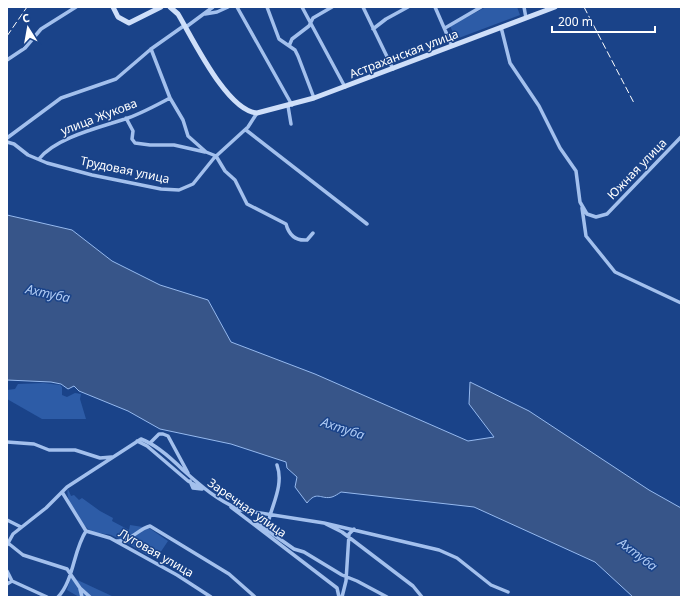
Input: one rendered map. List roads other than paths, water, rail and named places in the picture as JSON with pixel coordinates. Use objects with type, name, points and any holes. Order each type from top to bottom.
[{"type":"main road","points":[[113,7],[118,17],[129,23],[161,7]]},
{"type":"main road","points":[[170,7],[178,14],[211,69],[234,100],[248,112],[257,113]]},
{"type":"main road","name":"Астраханская улица","points":[[257,113],[314,98],[555,7]]},
{"type":"street","points":[[7,60],[25,48],[41,29],[76,7]]},
{"type":"street","points":[[7,138],[61,98],[116,78],[151,49],[214,7]]},
{"type":"street","points":[[204,14],[217,12],[228,7]]},
{"type":"street","points":[[238,7],[290,105],[291,124]]},
{"type":"street","points":[[267,7],[279,39],[289,46],[298,56],[314,98]]},
{"type":"street","points":[[302,7],[345,86]]},
{"type":"street","points":[[289,46],[292,39],[315,17],[332,7]]},
{"type":"street","points":[[362,7],[393,69]]},
{"type":"street","points":[[373,29],[386,19],[408,7]]},
{"type":"street","points":[[435,7],[452,46]]},
{"type":"street","name":"Астраханская улица","points":[[445,28],[481,7]]},
{"type":"street","points":[[524,7],[526,18]]},
{"type":"street","points":[[501,27],[510,63],[539,106],[560,148],[576,171],[586,236],[615,272],[681,303]]},
{"type":"street","points":[[151,49],[170,98],[174,102],[184,120],[188,136],[206,152]]},
{"type":"street","name":"улица Жукова","points":[[39,159],[52,147],[67,139],[126,118],[170,98]]},
{"type":"street","name":"Трудовая улица","points":[[7,142],[47,163],[92,175],[174,191],[182,190],[193,184],[216,156],[246,130],[257,113]]},
{"type":"street","points":[[126,118],[133,131],[132,140],[135,143],[150,145],[174,145],[206,152],[216,156],[225,171],[235,180],[247,204],[286,224],[289,233],[295,238],[307,240],[312,233]]},
{"type":"street","points":[[246,130],[367,224]]},
{"type":"street","name":"Южная улица","points":[[582,207],[590,216],[607,214],[638,184],[681,137]]},
{"type":"street","points":[[150,443],[158,434],[168,436],[189,474],[190,482]]},
{"type":"street","points":[[90,597],[80,588],[70,572],[61,566],[23,555],[7,544],[13,534],[41,512],[62,492],[112,456],[142,439],[150,443],[189,474],[204,489]]},
{"type":"street","name":"Заречная улица","points":[[137,441],[147,446],[190,482],[204,489],[242,516],[337,588]]},
{"type":"street","points":[[7,442],[34,444],[49,450],[76,450],[100,458],[112,456]]},
{"type":"street","points":[[269,531],[268,523],[279,490],[277,465]]},
{"type":"street","points":[[59,597],[67,583],[78,546],[86,531],[62,492]]},
{"type":"street","points":[[214,496],[241,510],[354,529],[449,553],[491,585],[508,592]]},
{"type":"street","points":[[242,516],[269,531],[294,549],[321,561],[331,569],[387,597]]},
{"type":"street","points":[[7,520],[21,528]]},
{"type":"street","points":[[324,523],[349,538],[413,586],[422,597]]},
{"type":"street","points":[[115,541],[127,540],[140,530],[150,526],[229,574],[255,597]]},
{"type":"street","points":[[342,597],[346,586],[349,534],[354,529]]},
{"type":"street","name":"Луговая улица","points":[[86,531],[115,541],[177,575],[211,597]]},
{"type":"street","points":[[7,571],[12,581],[41,596],[47,597]]},
{"type":"street","points":[[7,584],[12,581]]},
{"type":"street","points":[[339,597],[337,588],[341,589],[346,586]]},
{"type":"street","points":[[80,588],[82,597]]},
{"type":"water","name":"Ахтуба","points":[[7,215],[72,230],[112,261],[160,285],[208,300],[231,342],[315,374],[468,441],[494,437],[469,404],[470,382],[529,411],[649,490],[681,508],[681,597],[633,597],[595,562],[474,507],[341,492],[328,498],[316,496],[310,499],[307,503],[295,487],[297,477],[287,468],[286,462],[231,444],[160,429],[128,411],[79,391],[74,386],[68,389],[61,384],[51,382],[7,380]]},
{"type":"railway","points":[[7,36],[27,7]]},
{"type":"railway","points":[[584,7],[634,103]]}]
